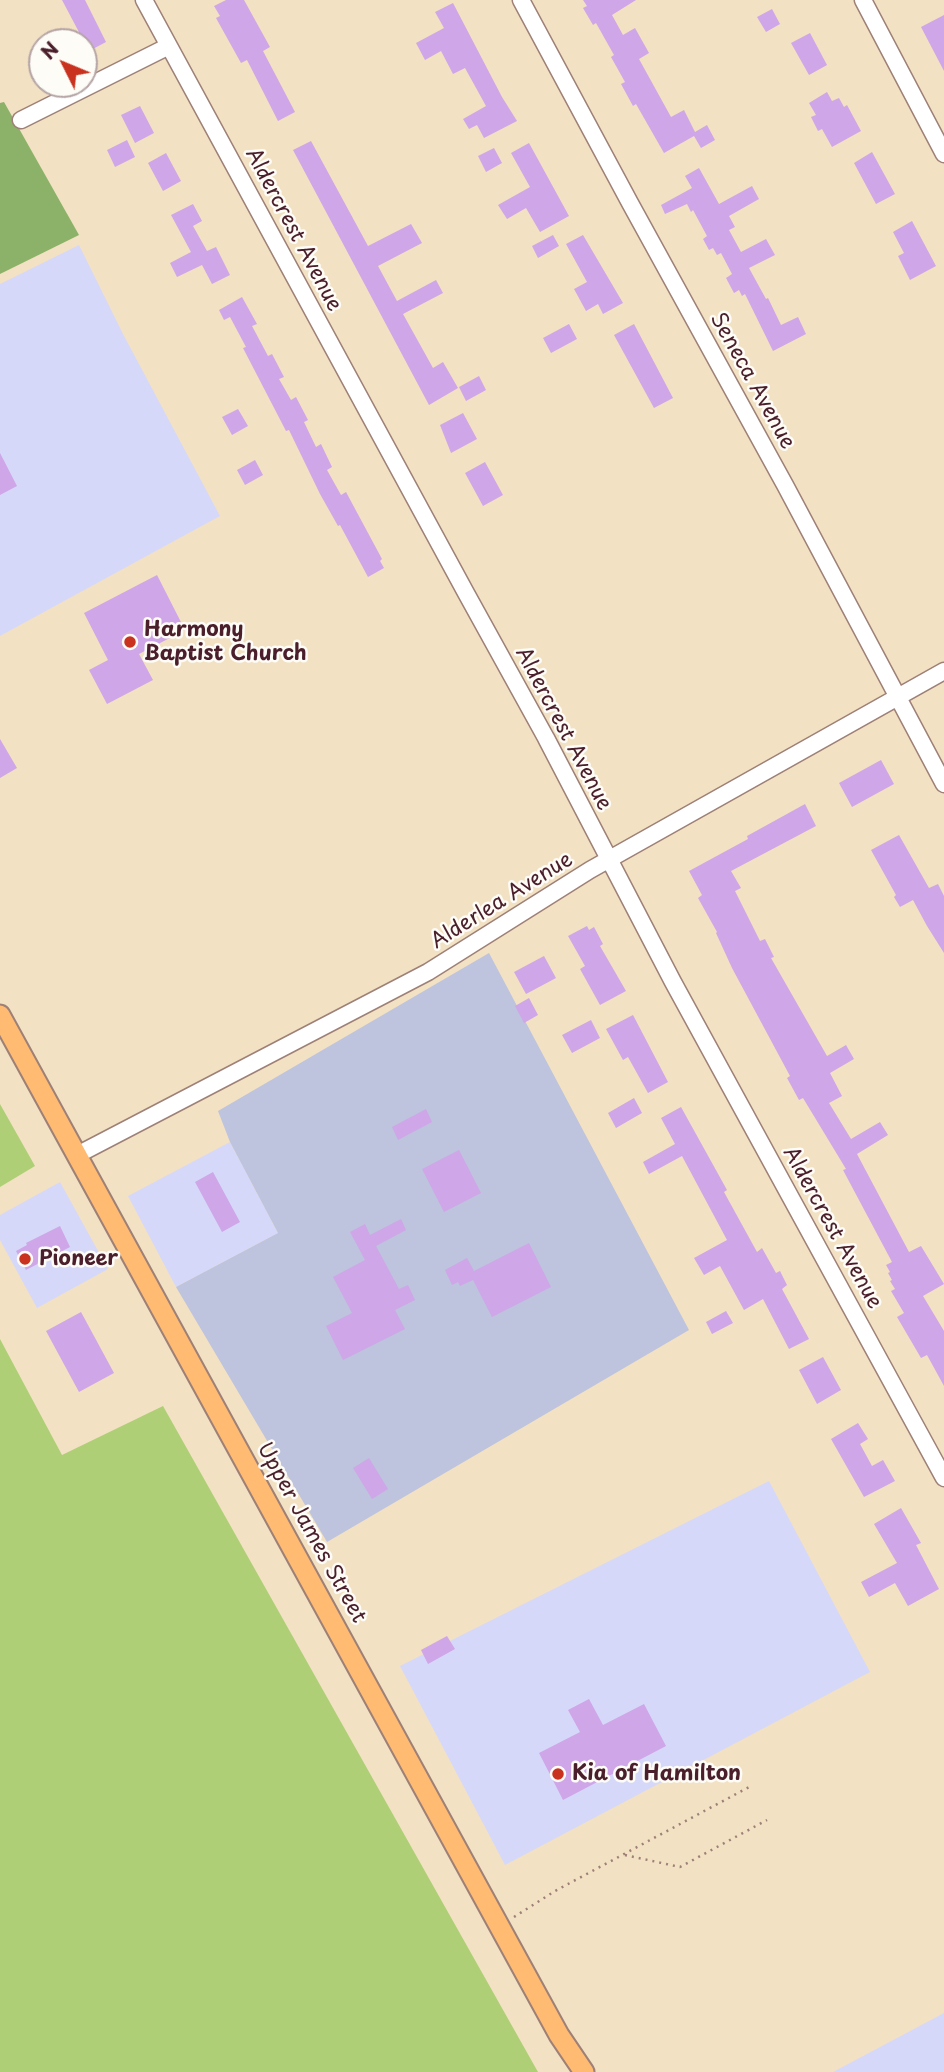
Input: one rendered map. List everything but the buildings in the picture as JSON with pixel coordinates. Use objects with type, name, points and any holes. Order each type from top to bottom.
[{"type":"main road","name":"Upper James Street","points":[[0,1015],[559,2035],[584,2072]]},
{"type":"street","name":"Aldercrest Avenue","points":[[144,0],[546,738],[673,982],[944,1478]]},
{"type":"street","name":"Seneca Avenue","points":[[520,0],[785,485],[944,784]]},
{"type":"street","points":[[863,0],[944,154]]},
{"type":"street","points":[[21,120],[169,46]]},
{"type":"street","name":"Alderlea Avenue","points":[[77,1155],[428,972],[590,870],[944,671]]},
{"type":"path","points":[[500,1927],[555,1891],[751,1786]]},
{"type":"path","points":[[625,1855],[680,1867],[767,1820]]},
{"type":"shaded area","points":[[79,245],[220,516],[0,636],[0,284]]},
{"type":"shaded area","points":[[489,953],[689,1330],[327,1542],[176,1287],[278,1233],[230,1142],[218,1111]]},
{"type":"shaded area","points":[[230,1142],[278,1233],[176,1287],[128,1196]]},
{"type":"shaded area","points":[[60,1182],[108,1269],[37,1308],[0,1240],[0,1215]]},
{"type":"shaded area","points":[[769,1481],[870,1672],[505,1865],[400,1666]]},
{"type":"shaded area","points":[[944,2013],[944,2072],[833,2072]]},
{"type":"green space","points":[[4,102],[79,235],[0,274],[0,103]]},
{"type":"green space","points":[[0,1104],[35,1166],[0,1187]]},
{"type":"green space","points":[[0,1339],[62,1455],[163,1406],[538,2072],[0,2072]]},
{"type":"place","name":"Harmony Baptist Church","points":[[130,642]]},
{"type":"place","name":"Pioneer","points":[[25,1259]]},
{"type":"place","name":"Kia of Hamilton","points":[[558,1774]]}]
